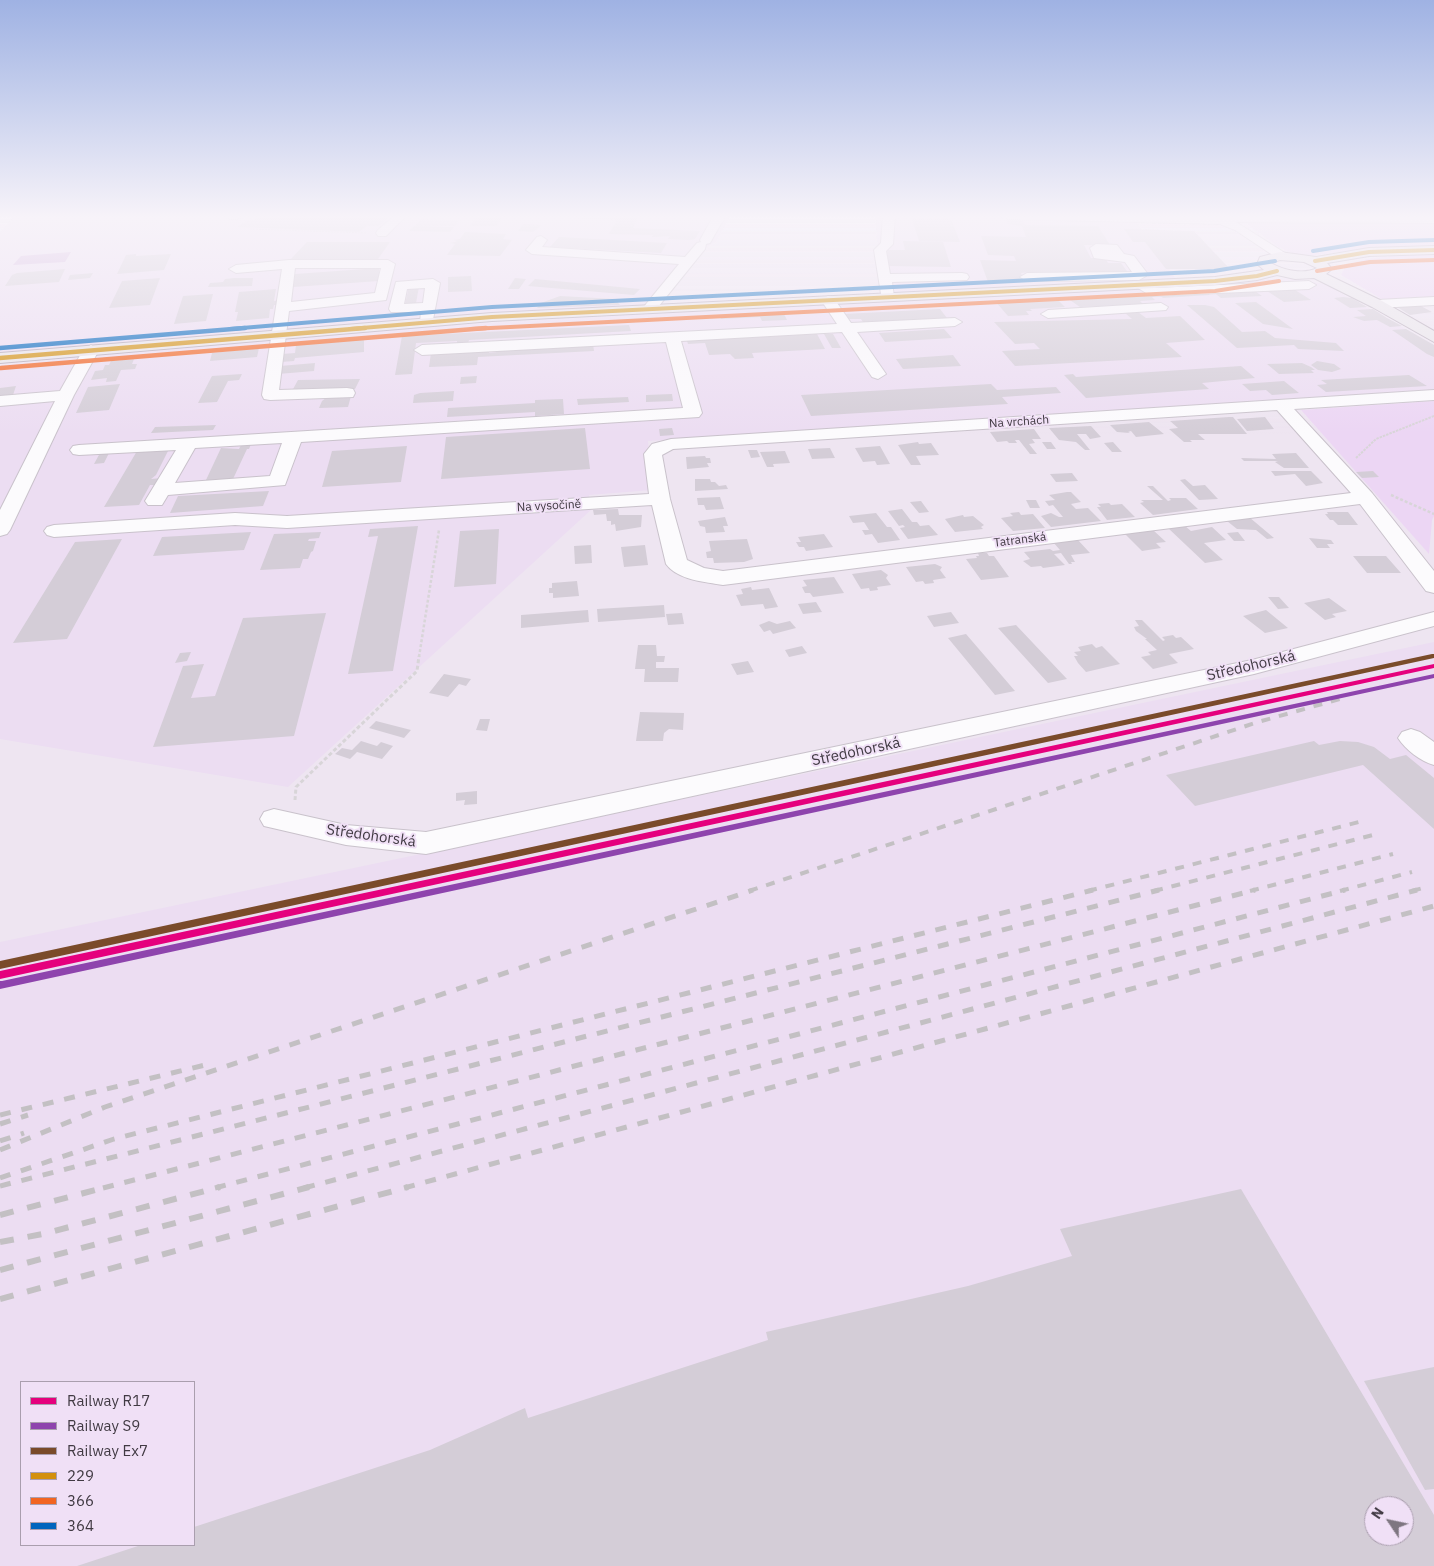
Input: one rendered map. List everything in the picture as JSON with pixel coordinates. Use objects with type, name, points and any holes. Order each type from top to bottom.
[{"type":"main road","points":[[0,358],[278,334],[428,314],[649,309],[887,297],[990,288]]},
{"type":"main road","points":[[1343,288],[1377,304],[1434,337]]},
{"type":"street","points":[[285,288],[270,395],[347,393]]},
{"type":"street","points":[[283,300],[369,288]]},
{"type":"street","points":[[649,309],[666,288]]},
{"type":"street","points":[[886,288],[887,297]]},
{"type":"street","points":[[1054,288],[1076,312]]},
{"type":"street","points":[[1145,288],[1151,292],[1186,288]]},
{"type":"street","points":[[828,300],[878,374]]},
{"type":"street","points":[[1377,304],[1434,301]]},
{"type":"street","points":[[1048,314],[1161,307]]},
{"type":"street","points":[[422,350],[955,322]]},
{"type":"street","points":[[79,450],[693,413],[672,337]]},
{"type":"street","points":[[2,521],[91,350]]},
{"type":"street","points":[[0,400],[66,395]]},
{"type":"street","name":"Na vrchách","points":[[660,499],[653,454],[658,448],[671,444],[1434,395]]},
{"type":"street","points":[[1282,406],[1358,489],[1434,586]]},
{"type":"street","points":[[162,490],[278,481],[294,436]]},
{"type":"street","points":[[141,526],[189,442]]},
{"type":"street","name":"Tatranská","points":[[660,499],[677,564],[699,574],[723,578],[1358,489]]},
{"type":"street","name":"Na vysočině","points":[[54,532],[235,519],[287,522],[660,499]]},
{"type":"street","name":"Středohorská","points":[[283,821],[346,835],[426,843],[1254,667],[1434,619]]},
{"type":"street","points":[[1411,738],[1434,756]]},
{"type":"path","points":[[1358,489],[1347,467],[1376,439],[1434,416]]},
{"type":"path","points":[[283,821],[296,787],[417,671],[442,512]]},
{"type":"shaded area","points":[[0,288],[673,288],[660,304],[432,317],[0,354]]},
{"type":"shaded area","points":[[881,288],[997,288],[881,294]]},
{"type":"shaded area","points":[[1110,288],[1332,288],[1434,345],[1434,390],[648,441],[652,490],[589,495],[591,510],[288,787],[0,739],[0,365],[418,327]]},
{"type":"shaded area","points":[[1363,288],[1434,288],[1434,298],[1385,301]]},
{"type":"shaded area","points":[[1434,401],[1434,516],[1429,554],[1301,410]]},
{"type":"shaded area","points":[[1434,642],[1434,1566],[0,1566],[0,942]]},
{"type":"building","points":[[119,288],[156,288],[150,305],[109,308]]},
{"type":"building","points":[[409,288],[419,288],[416,303],[405,304]]},
{"type":"building","points":[[448,288],[472,288],[472,291],[448,292]]},
{"type":"building","points":[[552,288],[640,289],[634,295]]},
{"type":"building","points":[[1292,288],[1311,300],[1284,302],[1264,289]]},
{"type":"building","points":[[276,289],[274,301],[280,300],[279,305],[274,305],[273,309],[270,309],[269,318],[236,321],[238,312],[235,312],[239,292]]},
{"type":"building","points":[[1252,289],[1262,296],[1221,298],[1212,291]]},
{"type":"building","points":[[1148,293],[1155,300],[1140,301],[1143,304],[1080,307],[1067,298]]},
{"type":"building","points":[[1157,293],[1208,293],[1210,295],[1163,298]]},
{"type":"building","points":[[213,294],[206,321],[174,324],[183,296]]},
{"type":"building","points":[[560,296],[615,299],[620,305],[537,308],[541,303]]},
{"type":"building","points":[[1056,298],[1065,307],[1030,309],[1032,311],[1026,311],[1029,315],[1008,316],[995,301]]},
{"type":"building","points":[[1334,298],[1352,298],[1367,307],[1350,308]]},
{"type":"building","points":[[1256,302],[1293,329],[1263,324],[1235,303]]},
{"type":"building","points":[[1187,305],[1214,307],[1242,332],[1265,331],[1275,338],[1336,343],[1344,351],[1298,349],[1294,345],[1237,348]]},
{"type":"building","points":[[1421,306],[1432,312],[1410,315],[1397,307]]},
{"type":"building","points":[[940,309],[947,318],[863,322],[861,319],[848,319],[844,314]]},
{"type":"building","points":[[1373,309],[1402,326],[1390,327],[1377,320],[1364,321],[1353,317],[1366,316],[1357,310]]},
{"type":"building","points":[[783,312],[787,320],[762,321],[760,317],[721,319],[719,315]]},
{"type":"building","points":[[1138,312],[1146,318],[1180,316],[1205,340],[1166,343],[1182,357],[1015,366],[1002,351],[1040,349],[1034,343],[1015,344],[994,322],[1132,319],[1125,313]]},
{"type":"building","points":[[629,325],[631,331],[469,340],[468,343],[457,343],[457,341],[416,343],[412,374],[395,375],[402,336]]},
{"type":"building","points":[[944,329],[952,338],[885,342],[879,333]]},
{"type":"building","points":[[1406,329],[1434,345],[1434,357],[1392,330]]},
{"type":"building","points":[[817,334],[825,349],[752,353],[754,358],[735,359],[730,354],[709,355],[705,343],[688,344],[687,341]]},
{"type":"building","points":[[824,334],[833,334],[841,348],[832,348]]},
{"type":"building","points":[[364,339],[364,352],[295,358],[294,361],[281,362],[282,354],[295,353],[296,345]]},
{"type":"building","points":[[593,344],[594,351],[478,357],[477,365],[429,367],[431,353],[489,350],[489,353],[497,352],[497,349]]},
{"type":"building","points":[[259,348],[257,357],[210,361],[212,353]]},
{"type":"building","points":[[953,355],[961,366],[903,369],[896,359]]},
{"type":"building","points":[[134,359],[132,364],[137,364],[135,369],[121,370],[116,381],[106,382],[107,378],[91,380],[95,371],[103,370],[105,365],[109,365],[111,361]]},
{"type":"building","points":[[1317,361],[1334,364],[1341,369],[1332,372],[1318,370],[1311,365]]},
{"type":"building","points":[[315,363],[314,371],[278,374],[280,366]]},
{"type":"building","points":[[1302,363],[1315,370],[1311,370],[1314,373],[1279,374],[1267,364]]},
{"type":"building","points":[[1241,366],[1255,378],[1202,383],[1209,389],[1086,398],[1064,375],[1073,374],[1076,377]]},
{"type":"building","points":[[242,374],[239,380],[228,381],[217,402],[198,403],[212,376]]},
{"type":"building","points":[[1409,375],[1427,386],[1326,392],[1317,385],[1327,384],[1321,380]]},
{"type":"building","points":[[477,376],[476,383],[460,384],[461,377]]},
{"type":"building","points":[[360,379],[355,389],[292,391],[298,380]]},
{"type":"building","points":[[1284,381],[1299,393],[1272,395],[1266,390],[1250,391],[1242,384]]},
{"type":"building","points":[[120,384],[109,410],[76,413],[88,387]]},
{"type":"building","points":[[991,384],[997,390],[1056,387],[1061,393],[1002,397],[1008,404],[811,416],[801,395]]},
{"type":"building","points":[[16,386],[13,395],[0,397],[0,388]]},
{"type":"building","points":[[454,391],[453,401],[413,403],[414,395],[420,393]]},
{"type":"building","points":[[672,394],[673,401],[646,402],[646,395]]},
{"type":"building","points":[[351,396],[348,407],[319,408],[322,401],[326,398]]},
{"type":"building","points":[[628,397],[629,402],[578,405],[577,399]]},
{"type":"building","points":[[563,399],[564,414],[535,416],[535,412],[447,417],[448,408],[535,403],[535,400]]},
{"type":"building","points":[[1233,417],[1247,434],[1198,434],[1205,440],[1184,442],[1169,429],[1178,428],[1170,421]]},
{"type":"building","points":[[1265,417],[1274,429],[1247,431],[1237,419]]},
{"type":"building","points":[[1149,422],[1164,434],[1136,437],[1131,431],[1128,432],[1130,433],[1117,432],[1110,425]]},
{"type":"building","points":[[216,425],[213,430],[151,433],[155,427]]},
{"type":"building","points":[[1091,426],[1101,437],[1090,439],[1086,434],[1077,434],[1090,450],[1085,450],[1076,442],[1059,440],[1049,428]]},
{"type":"building","points":[[585,428],[590,469],[441,479],[446,437]]},
{"type":"building","points":[[672,428],[674,435],[660,436],[659,429]]},
{"type":"building","points":[[1034,429],[1041,439],[1032,439],[1035,443],[1029,444],[1037,454],[1030,454],[1019,440],[1015,440],[1017,443],[997,442],[990,432]]},
{"type":"building","points":[[918,442],[919,444],[931,443],[939,455],[916,456],[921,465],[911,465],[898,445]]},
{"type":"building","points":[[1042,442],[1051,442],[1056,449],[1047,449]]},
{"type":"building","points":[[1113,442],[1122,452],[1112,452],[1104,443]]},
{"type":"building","points":[[251,444],[233,479],[206,480],[221,448],[239,449],[241,445]]},
{"type":"building","points":[[407,446],[401,482],[322,487],[332,451]]},
{"type":"building","points":[[880,446],[890,464],[877,465],[875,461],[863,462],[855,448]]},
{"type":"building","points":[[830,448],[835,458],[812,459],[808,449]]},
{"type":"building","points":[[169,449],[156,475],[151,479],[162,478],[159,485],[150,485],[139,505],[104,507],[137,451]]},
{"type":"building","points":[[748,450],[757,450],[760,457],[751,458]]},
{"type":"building","points":[[785,451],[790,463],[773,464],[774,467],[767,467],[760,452]]},
{"type":"building","points":[[100,453],[109,453],[104,463],[94,464]]},
{"type":"building","points":[[1296,453],[1309,468],[1284,468],[1275,462],[1278,461],[1244,461],[1241,458],[1276,459],[1272,454]]},
{"type":"building","points":[[705,456],[710,458],[711,463],[707,463],[709,467],[687,469],[686,457]]},
{"type":"building","points":[[1271,471],[1311,471],[1323,483],[1306,486],[1295,474],[1275,476]]},
{"type":"building","points":[[1373,471],[1379,477],[1362,478],[1356,472]]},
{"type":"building","points":[[1072,473],[1078,481],[1056,482],[1050,474]]},
{"type":"building","points":[[695,479],[710,479],[711,482],[715,482],[719,486],[726,485],[728,489],[695,491]]},
{"type":"building","points":[[1185,479],[1193,486],[1205,485],[1218,499],[1199,500],[1180,480]]},
{"type":"building","points":[[1147,486],[1153,486],[1168,501],[1171,500],[1169,498],[1186,498],[1198,509],[1153,515],[1140,503],[1144,502],[1141,500],[1163,500]]},
{"type":"building","points":[[269,491],[263,506],[170,513],[178,496]]},
{"type":"building","points":[[1071,492],[1081,502],[1071,504],[1076,509],[1088,508],[1101,521],[1051,527],[1041,516],[1051,513],[1063,517],[1053,505],[1049,506],[1045,501],[1055,500],[1049,495]]},
{"type":"building","points":[[720,497],[724,509],[706,510],[704,505],[698,505],[697,498]]},
{"type":"building","points":[[1026,500],[1036,500],[1040,508],[1030,508]]},
{"type":"building","points":[[921,501],[929,512],[919,513],[910,502]]},
{"type":"building","points":[[1109,503],[1111,505],[1122,504],[1135,517],[1107,520],[1097,507],[1101,507],[1098,504]]},
{"type":"building","points":[[618,509],[619,515],[642,515],[641,527],[616,531],[615,524],[611,525],[611,521],[607,521],[606,514],[594,515],[593,510]]},
{"type":"building","points":[[902,509],[912,522],[917,522],[920,526],[929,525],[938,535],[908,539],[900,528],[905,527],[903,525],[899,526],[888,511]]},
{"type":"building","points":[[1019,512],[1021,515],[1033,514],[1045,528],[1013,531],[1001,518],[1013,516],[1010,513]]},
{"type":"building","points":[[1327,512],[1348,512],[1358,525],[1338,525],[1333,520],[1330,520],[1325,514],[1328,514]]},
{"type":"building","points":[[876,513],[887,527],[891,527],[900,540],[878,543],[872,534],[865,535],[862,530],[869,530],[864,522],[853,523],[849,516]]},
{"type":"building","points":[[963,515],[964,517],[973,516],[984,525],[981,527],[983,529],[955,532],[945,519]]},
{"type":"building","points":[[725,517],[728,526],[723,526],[725,532],[706,533],[705,527],[700,526],[698,521]]},
{"type":"building","points":[[1249,517],[1274,538],[1267,539],[1256,530],[1237,529],[1227,521]]},
{"type":"building","points":[[418,526],[393,671],[348,674],[378,536],[368,537],[370,529]]},
{"type":"building","points":[[1185,526],[1191,531],[1212,527],[1226,540],[1204,543],[1223,560],[1205,563],[1168,528]]},
{"type":"building","points":[[499,529],[496,584],[454,587],[460,531]]},
{"type":"building","points":[[1153,530],[1166,542],[1156,543],[1161,548],[1142,551],[1124,533]]},
{"type":"building","points":[[251,532],[244,550],[153,556],[162,537]]},
{"type":"building","points":[[321,532],[319,538],[309,539],[308,541],[316,541],[313,551],[308,559],[303,559],[300,568],[260,570],[274,534]]},
{"type":"building","points":[[1238,532],[1245,541],[1234,541],[1227,533]]},
{"type":"building","points":[[824,534],[833,547],[806,551],[804,547],[799,547],[796,542],[801,542],[798,537]]},
{"type":"building","points":[[1309,538],[1331,540],[1334,544],[1327,544],[1330,548],[1317,548]]},
{"type":"building","points":[[122,539],[67,639],[13,643],[75,542]]},
{"type":"building","points":[[747,539],[753,559],[744,562],[714,563],[713,558],[707,558],[706,552],[711,551],[709,541]]},
{"type":"building","points":[[1077,539],[1090,553],[1071,555],[1075,562],[1071,562],[1072,564],[1069,564],[1061,553],[1054,554],[1065,565],[1043,568],[1041,566],[1031,567],[1023,561],[1030,559],[1024,552],[1050,549],[1053,551],[1060,550],[1053,542]]},
{"type":"building","points":[[591,545],[592,563],[575,564],[574,546]]},
{"type":"building","points":[[645,545],[648,565],[624,567],[621,547]]},
{"type":"building","points":[[978,553],[987,553],[989,556],[994,556],[1009,577],[981,580],[966,559],[977,558],[976,556],[979,556]]},
{"type":"building","points":[[1353,556],[1386,556],[1401,573],[1367,573]]},
{"type":"building","points":[[935,564],[942,567],[940,570],[946,578],[933,580],[934,583],[925,584],[923,581],[916,582],[906,567]]},
{"type":"building","points":[[881,570],[888,575],[886,578],[891,585],[877,587],[878,590],[861,589],[852,574]]},
{"type":"building","points":[[834,577],[844,593],[813,597],[810,593],[805,593],[802,587],[807,586],[803,580]]},
{"type":"building","points":[[577,581],[579,596],[553,598],[553,593],[549,593],[552,583]]},
{"type":"building","points":[[751,587],[752,590],[769,588],[778,607],[765,609],[763,604],[741,606],[736,595],[743,594],[741,589]]},
{"type":"building","points":[[1268,597],[1279,597],[1289,608],[1278,609]]},
{"type":"building","points":[[1329,598],[1347,611],[1332,614],[1336,617],[1325,620],[1304,603]]},
{"type":"building","points":[[816,602],[822,612],[803,614],[798,604]]},
{"type":"building","points":[[664,605],[665,617],[598,622],[597,609]]},
{"type":"building","points":[[588,610],[589,622],[521,628],[521,615]]},
{"type":"building","points":[[1266,610],[1288,628],[1265,633],[1243,616]]},
{"type":"building","points":[[951,612],[959,623],[934,627],[927,616]]},
{"type":"building","points":[[326,613],[294,736],[153,747],[183,666],[204,664],[191,698],[215,696],[243,618]]},
{"type":"building","points":[[682,613],[684,624],[668,625],[666,614]]},
{"type":"building","points":[[1135,620],[1142,620],[1163,641],[1165,640],[1162,637],[1173,635],[1176,638],[1181,637],[1194,649],[1169,654],[1178,663],[1153,669],[1141,657],[1151,655],[1148,652],[1157,650],[1136,631],[1134,627],[1139,626]]},
{"type":"building","points":[[769,621],[777,624],[790,621],[796,628],[773,634],[770,630],[764,632],[759,625]]},
{"type":"building","points":[[1016,625],[1067,679],[1048,683],[998,628]]},
{"type":"building","points":[[966,634],[1015,691],[995,695],[948,638]]},
{"type":"building","points":[[1092,644],[1096,648],[1102,646],[1120,664],[1086,672],[1078,663],[1074,656],[1078,656],[1074,652],[1081,651],[1078,647]]},
{"type":"building","points":[[638,645],[656,645],[657,656],[665,656],[664,662],[656,662],[656,668],[679,668],[678,682],[644,682],[645,669],[635,669]]},
{"type":"building","points":[[802,646],[807,653],[789,657],[785,650]]},
{"type":"building","points":[[191,652],[187,661],[175,663],[180,653]]},
{"type":"building","points":[[748,661],[754,672],[737,675],[731,664]]},
{"type":"building","points":[[444,674],[471,679],[466,686],[459,684],[448,697],[429,693]]},
{"type":"building","points":[[640,712],[684,713],[683,730],[669,729],[664,733],[663,741],[636,741]]},
{"type":"building","points":[[480,719],[490,719],[487,731],[476,730]]},
{"type":"building","points":[[376,721],[411,730],[404,738],[369,728]]},
{"type":"building","points":[[361,741],[377,746],[381,742],[393,746],[382,759],[357,752],[350,759],[335,754],[342,748],[352,750]]},
{"type":"building","points":[[1314,741],[1319,745],[1340,741],[1358,742],[1374,747],[1390,759],[1406,755],[1434,778],[1434,829],[1363,765],[1195,806],[1166,775]]},
{"type":"building","points":[[477,791],[477,804],[464,805],[465,800],[456,801],[456,793]]},
{"type":"building","points":[[1241,1189],[1434,1515],[1434,1566],[77,1566],[138,1546],[195,1546],[195,1527],[430,1450],[525,1408],[528,1418],[768,1340],[766,1332],[968,1286],[1072,1256],[1060,1229]]},
{"type":"building","points":[[1434,1367],[1434,1489],[1425,1490],[1364,1381]]},
{"type":"railway","points":[[749,891],[1258,722],[1340,699]]},
{"type":"railway","points":[[1088,891],[1359,822]]},
{"type":"railway","points":[[1154,891],[1373,835]]},
{"type":"railway","points":[[1250,891],[1393,854]]},
{"type":"railway","points":[[1340,891],[1412,872]]},
{"type":"railway","points":[[1412,891],[1427,887]]},
{"type":"railway","points":[[0,1150],[105,1107],[753,890]]},
{"type":"railway","points":[[0,1178],[114,1139],[1093,890]]},
{"type":"railway","points":[[0,1186],[1159,890]]},
{"type":"railway","points":[[103,1188],[1255,890]]},
{"type":"railway","points":[[215,1188],[1345,890]]},
{"type":"railway","points":[[304,1188],[1417,890]]},
{"type":"railway","points":[[404,1188],[1434,906]]},
{"type":"railway","points":[[0,1115],[209,1064]]},
{"type":"railway","points":[[0,1124],[28,1115]]},
{"type":"railway","points":[[0,1141],[24,1133]]},
{"type":"railway","points":[[0,1215],[107,1187]]},
{"type":"railway","points":[[0,1242],[43,1234],[220,1187]]},
{"type":"railway","points":[[0,1270],[309,1187]]},
{"type":"railway","points":[[0,1299],[408,1187]]},
{"type":"rail line","name":"Ex7","points":[[0,965],[1432,656]]},
{"type":"rail line","name":"R17","points":[[0,975],[1434,666]]},
{"type":"rail line","name":"S9","points":[[2,985],[1434,676]]},
{"type":"transit line","name":"364","points":[[0,348],[492,307],[871,288]]},
{"type":"transit line","name":"229","points":[[0,358],[492,317],[1073,288]]},
{"type":"transit line","name":"366","points":[[1,368],[493,327],[1215,291],[1240,288]]}]
